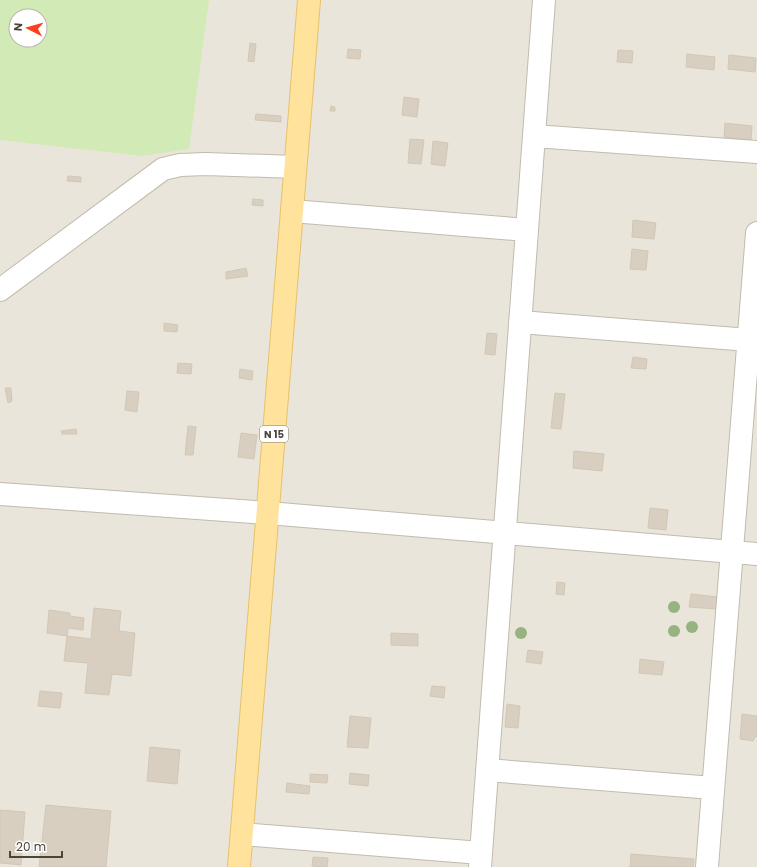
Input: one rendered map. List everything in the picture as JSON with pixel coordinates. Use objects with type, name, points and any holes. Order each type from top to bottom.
[{"type":"main road","name":"N 15","points":[[239,867],[309,0]]},
{"type":"street","points":[[242,834],[480,860],[544,0]]},
{"type":"street","points":[[534,136],[757,152]]},
{"type":"street","points":[[0,290],[163,169],[180,165],[206,164],[296,167]]},
{"type":"street","points":[[292,211],[527,230]]},
{"type":"street","points":[[707,867],[757,242]]},
{"type":"street","points":[[520,322],[749,340]]},
{"type":"street","points":[[0,494],[268,513],[757,554]]},
{"type":"street","points":[[487,770],[713,788]]},
{"type":"shaded area","points":[[0,0],[757,0],[757,867],[0,867]]},
{"type":"green space","points":[[0,0],[209,0],[189,149],[142,156],[0,140]]},
{"type":"building","points":[[250,43],[256,44],[254,62],[248,61]]},
{"type":"building","points":[[348,49],[361,50],[360,59],[347,58]]},
{"type":"building","points":[[618,50],[633,51],[632,63],[617,62]]},
{"type":"building","points":[[687,54],[715,57],[714,70],[686,67]]},
{"type":"building","points":[[729,55],[756,58],[755,72],[728,69]]},
{"type":"building","points":[[404,97],[419,99],[417,117],[402,115]]},
{"type":"building","points":[[331,106],[335,107],[335,111],[330,111]]},
{"type":"building","points":[[256,114],[281,116],[281,122],[255,120]]},
{"type":"building","points":[[725,123],[752,126],[751,140],[724,137]]},
{"type":"building","points":[[410,139],[424,140],[421,164],[408,163]]},
{"type":"building","points":[[433,141],[448,143],[445,166],[431,164]]},
{"type":"building","points":[[68,176],[81,177],[81,182],[67,181]]},
{"type":"building","points":[[253,199],[263,200],[263,206],[252,205]]},
{"type":"building","points":[[633,220],[656,223],[654,239],[632,237]]},
{"type":"building","points":[[632,249],[648,251],[646,270],[630,269]]},
{"type":"building","points":[[246,268],[248,276],[226,279],[226,272]]},
{"type":"building","points":[[164,323],[178,325],[177,332],[164,331]]},
{"type":"building","points":[[487,333],[497,334],[495,355],[485,354]]},
{"type":"building","points":[[633,357],[647,359],[646,369],[631,368]]},
{"type":"building","points":[[178,363],[192,364],[191,374],[177,373]]},
{"type":"building","points":[[240,369],[253,371],[252,380],[239,378]]},
{"type":"building","points":[[5,388],[11,388],[12,401],[8,403]]},
{"type":"building","points":[[127,391],[139,392],[137,412],[125,410]]},
{"type":"building","points":[[555,393],[565,394],[561,429],[551,428]]},
{"type":"building","points":[[188,426],[196,427],[193,455],[185,455]]},
{"type":"building","points":[[76,429],[77,434],[62,434],[61,431]]},
{"type":"building","points":[[241,433],[257,435],[254,459],[238,457]]},
{"type":"building","points":[[574,451],[604,454],[602,471],[573,468]]},
{"type":"building","points":[[650,508],[668,510],[666,530],[648,528]]},
{"type":"building","points":[[557,582],[565,583],[564,595],[556,594]]},
{"type":"building","points":[[691,594],[718,597],[716,609],[689,607]]},
{"type":"building","points":[[94,608],[121,611],[119,631],[135,633],[131,676],[112,674],[109,695],[85,693],[88,663],[64,661],[67,636],[91,639]]},
{"type":"building","points":[[49,610],[70,613],[70,616],[84,618],[83,630],[68,628],[67,636],[47,633]]},
{"type":"building","points":[[391,633],[418,634],[418,646],[391,645]]},
{"type":"building","points":[[528,650],[543,652],[541,664],[526,662]]},
{"type":"building","points":[[640,659],[664,662],[662,675],[639,673]]},
{"type":"building","points":[[432,686],[445,687],[444,698],[430,696]]},
{"type":"building","points":[[40,691],[62,693],[60,708],[38,706]]},
{"type":"building","points":[[507,704],[520,706],[518,728],[505,727]]},
{"type":"building","points":[[742,714],[757,716],[757,737],[756,736],[753,741],[740,739]]},
{"type":"building","points":[[350,716],[371,718],[368,748],[347,747]]},
{"type":"building","points":[[150,747],[180,750],[177,784],[147,781]]},
{"type":"building","points":[[350,773],[369,775],[368,786],[349,784]]},
{"type":"building","points":[[310,774],[328,775],[327,783],[310,782]]},
{"type":"building","points":[[287,783],[310,786],[309,794],[286,792]]},
{"type":"building","points":[[46,805],[111,811],[106,867],[39,867]]},
{"type":"building","points":[[0,810],[25,812],[21,865],[0,863]]},
{"type":"building","points":[[631,854],[694,859],[693,867],[630,867]]},
{"type":"building","points":[[313,857],[328,858],[327,867],[312,866]]}]
